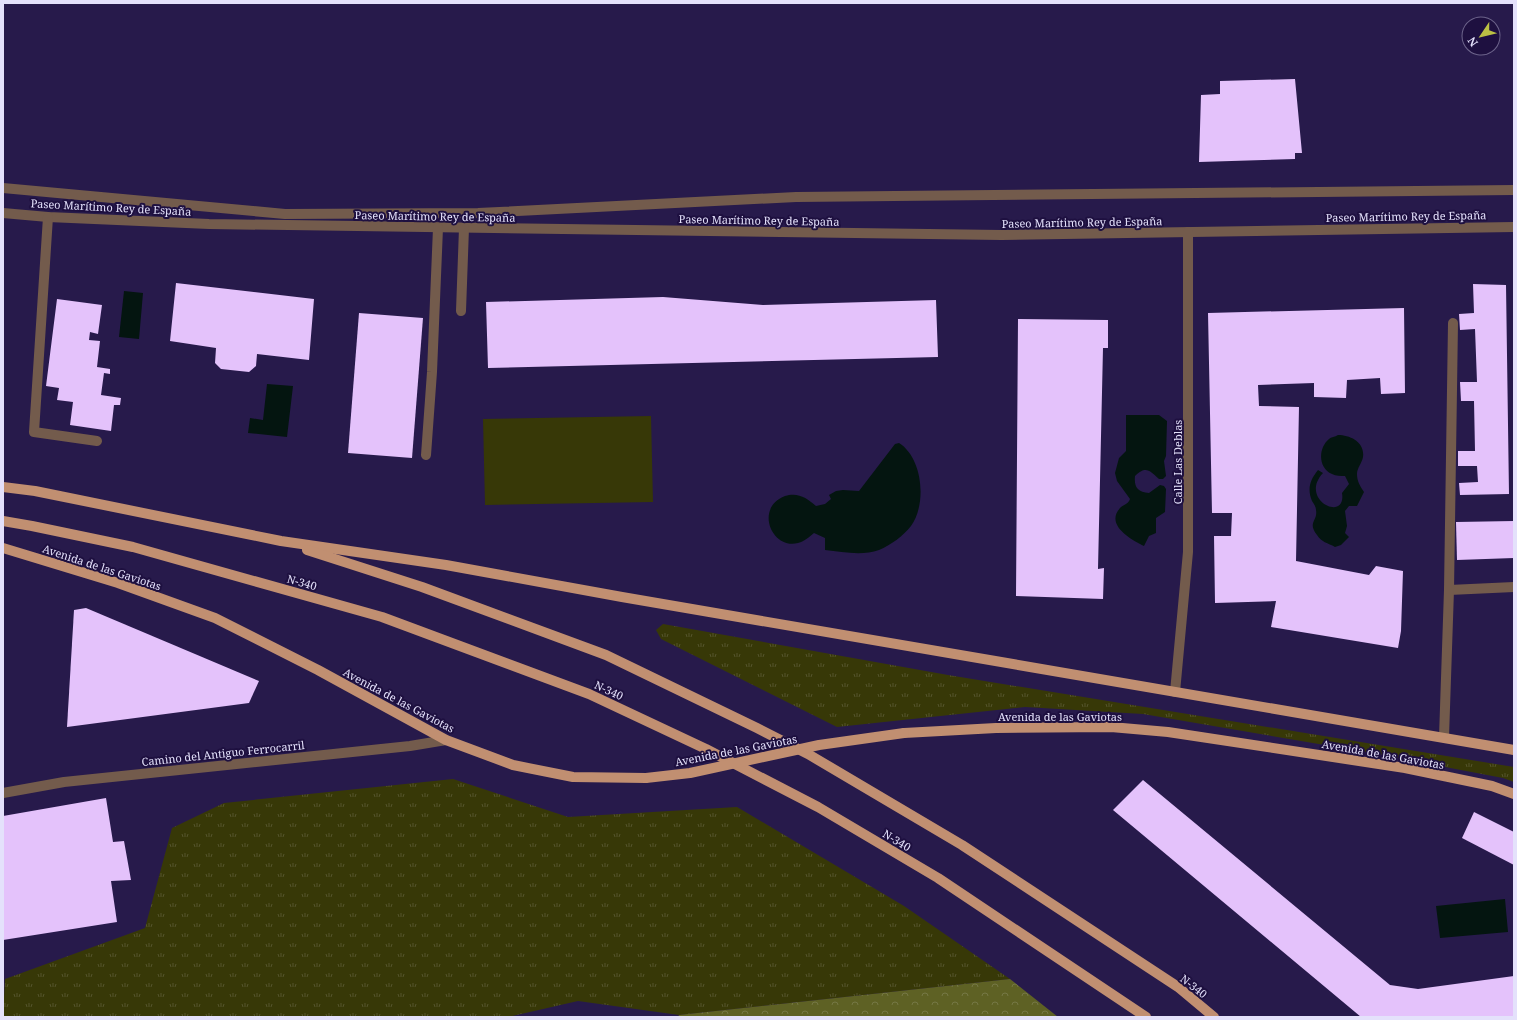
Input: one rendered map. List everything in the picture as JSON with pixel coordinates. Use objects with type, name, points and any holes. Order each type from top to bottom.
[{"type":"main road","points":[[3,487],[35,491],[281,541],[446,565],[1514,750]]},
{"type":"main road","name":"N-340","points":[[3,521],[133,548],[382,617],[589,694],[706,749],[818,807],[938,878],[1146,1017]]},
{"type":"main road","name":"N-340","points":[[281,541],[422,587],[606,655],[808,754],[962,845],[1178,987],[1214,1017]]},
{"type":"main road","name":"Avenida de las Gaviotas","points":[[3,548],[118,583],[215,618],[318,670],[446,740],[513,765],[573,777],[646,778],[690,773],[819,745],[904,733],[996,728],[1111,727],[1168,732],[1405,768],[1492,786],[1514,794]]},
{"type":"street","points":[[3,188],[285,214],[478,213],[796,197],[1514,190]]},
{"type":"street","name":"Paseo Marítimo Rey de España","points":[[3,212],[48,217],[209,224],[1032,236],[1514,227]]},
{"type":"street","points":[[48,217],[34,432],[97,441]]},
{"type":"street","points":[[426,455],[432,372],[438,228]]},
{"type":"street","points":[[461,311],[464,228]]},
{"type":"street","name":"Calle Las Deblas","points":[[1176,692],[1188,552],[1188,232]]},
{"type":"street","points":[[1444,737],[1450,590],[1453,323]]},
{"type":"street","points":[[1450,590],[1514,587]]},
{"type":"street","name":"Camino del Antiguo Ferrocarril","points":[[3,793],[64,782],[410,746],[446,740]]},
{"type":"green space","points":[[651,416],[653,502],[485,505],[483,419]]},
{"type":"green space","points":[[663,624],[948,675],[1514,767],[1514,782],[1503,778],[1366,752],[1143,714],[1025,707],[837,727],[661,639],[656,630]]},
{"type":"green space","points":[[453,779],[568,817],[737,807],[904,906],[1010,979],[679,1015],[578,1001],[508,1017],[3,1017],[5,979],[145,928],[172,828],[224,803]]},
{"type":"green space","points":[[1010,979],[1058,1017],[678,1017],[679,1015]]},
{"type":"shaded area","points":[[124,291],[143,293],[139,339],[119,337]]},
{"type":"shaded area","points":[[267,384],[293,386],[287,437],[248,433],[250,418],[263,420]]},
{"type":"shaded area","points":[[1126,415],[1159,415],[1167,421],[1166,456],[1164,461],[1166,476],[1163,479],[1159,479],[1148,470],[1145,470],[1135,476],[1135,483],[1139,490],[1149,493],[1160,485],[1164,486],[1166,489],[1165,512],[1156,518],[1156,533],[1149,536],[1144,546],[1126,535],[1117,525],[1115,519],[1121,507],[1130,499],[1117,481],[1115,473],[1119,458],[1126,451]]},
{"type":"shaded area","points":[[1338,435],[1347,436],[1356,440],[1362,447],[1363,457],[1357,474],[1359,483],[1364,492],[1357,506],[1349,506],[1345,511],[1347,526],[1345,533],[1349,537],[1341,545],[1335,547],[1321,539],[1314,531],[1313,524],[1316,517],[1316,509],[1310,497],[1310,485],[1318,470],[1323,473],[1317,483],[1316,492],[1319,499],[1332,507],[1338,506],[1342,502],[1342,493],[1349,484],[1345,476],[1335,475],[1327,471],[1321,458],[1321,452],[1325,443],[1330,438]]},
{"type":"shaded area","points":[[899,443],[907,450],[918,470],[921,494],[916,517],[911,526],[888,546],[873,552],[852,553],[825,550],[825,538],[814,533],[807,539],[798,543],[789,543],[781,540],[774,534],[770,527],[769,518],[770,509],[776,502],[785,496],[798,495],[806,498],[816,506],[825,504],[831,499],[829,495],[836,491],[859,491],[895,444]]},
{"type":"shaded area","points":[[1505,899],[1508,932],[1440,938],[1436,906]]},
{"type":"building","points":[[1295,79],[1302,153],[1295,153],[1295,159],[1199,162],[1201,95],[1220,94],[1220,81]]},
{"type":"building","points":[[176,283],[314,299],[309,360],[257,354],[256,366],[249,372],[221,369],[215,363],[216,348],[170,341]]},
{"type":"building","points":[[1473,284],[1506,285],[1509,494],[1460,495],[1459,483],[1478,482],[1477,466],[1458,466],[1458,451],[1475,451],[1474,401],[1461,401],[1460,382],[1477,382],[1475,329],[1460,330],[1459,314],[1474,313]]},
{"type":"building","points":[[663,297],[763,305],[936,300],[938,357],[488,368],[486,302]]},
{"type":"building","points":[[57,299],[102,305],[98,334],[90,332],[89,340],[100,341],[97,367],[110,369],[110,374],[104,373],[101,395],[121,398],[120,405],[114,405],[111,431],[70,425],[73,402],[57,400],[59,388],[46,386]]},
{"type":"building","points":[[1404,308],[1405,393],[1381,394],[1380,378],[1347,380],[1346,398],[1314,397],[1314,383],[1258,385],[1259,406],[1299,407],[1296,561],[1369,575],[1376,566],[1403,571],[1401,631],[1398,648],[1271,627],[1276,601],[1215,603],[1214,536],[1231,536],[1232,513],[1212,513],[1208,313]]},
{"type":"building","points":[[359,313],[423,318],[412,458],[348,453]]},
{"type":"building","points":[[1018,319],[1108,320],[1108,348],[1103,348],[1098,569],[1104,568],[1103,599],[1016,596]]},
{"type":"building","points":[[1514,521],[1514,558],[1457,560],[1456,522]]},
{"type":"building","points":[[86,608],[259,681],[249,703],[67,727],[74,610]]},
{"type":"building","points":[[1143,780],[1390,985],[1418,989],[1514,976],[1514,1017],[1361,1017],[1113,810]]},
{"type":"building","points":[[106,798],[113,842],[124,841],[131,880],[111,881],[117,922],[3,940],[3,816]]},
{"type":"building","points":[[1474,812],[1514,832],[1514,865],[1462,838]]}]
